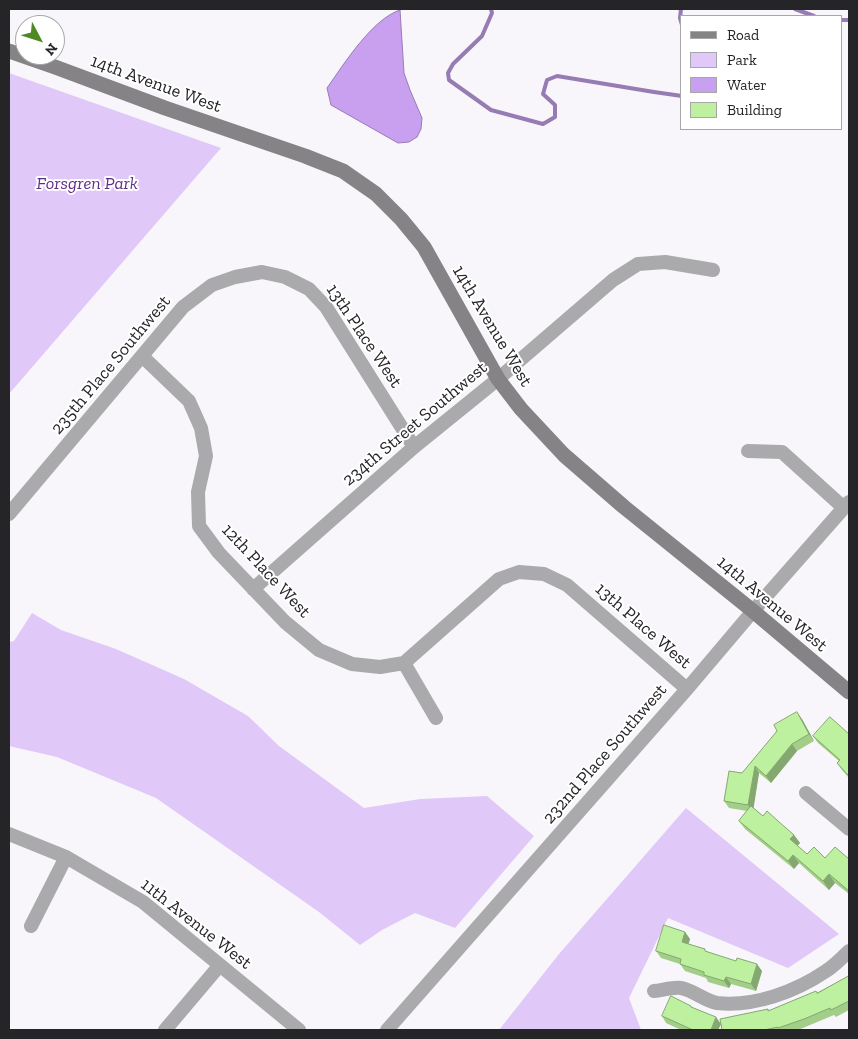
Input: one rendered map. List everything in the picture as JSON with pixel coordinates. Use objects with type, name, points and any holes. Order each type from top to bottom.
[{"type":"street","name":"14th Avenue West","points":[[9,51],[343,171],[376,194],[401,218],[424,246],[498,379],[521,409],[564,455],[624,507],[753,611],[849,692]]},
{"type":"street","name":"234th Street Southwest","points":[[253,589],[414,447],[498,379],[613,280],[638,264],[665,262],[713,270]]},
{"type":"street","name":"235th Place Southwest","points":[[9,514],[183,308],[212,285],[236,277],[262,272]]},
{"type":"street","name":"13th Place West","points":[[262,272],[284,277],[309,288],[326,307],[414,447]]},
{"type":"street","name":"12th Place West","points":[[142,356],[189,401],[201,428],[206,456],[198,492],[199,526],[219,553],[285,622],[319,650],[352,664],[380,667],[404,664]]},
{"type":"street","points":[[748,451],[782,452],[847,505]]},
{"type":"street","name":"232nd Place Southwest","points":[[387,1030],[847,505]]},
{"type":"street","name":"13th Place West","points":[[404,664],[499,579],[519,572],[544,574],[568,585],[687,688]]},
{"type":"street","points":[[404,664],[436,718]]},
{"type":"street","points":[[806,793],[849,829]]},
{"type":"street","name":"11th Avenue West","points":[[9,834],[66,857],[143,902],[298,1030]]},
{"type":"street","points":[[31,926],[66,857]]},
{"type":"street","points":[[654,990],[682,988],[714,1002],[731,1004],[755,1001],[778,995],[806,983],[828,970],[849,951]]},
{"type":"street","points":[[165,1030],[220,965]]},
{"type":"green space","name":"Forsgren Park","points":[[9,73],[221,148],[9,394]]},
{"type":"green space","points":[[32,613],[61,630],[116,649],[184,679],[248,716],[279,746],[364,808],[420,799],[487,796],[534,836],[455,928],[415,913],[382,930],[360,945],[319,912],[156,798],[57,757],[9,746],[9,642],[14,641]]},
{"type":"green space","points":[[686,808],[839,934],[788,968],[668,918],[629,998],[641,1030],[499,1030],[559,954]]},
{"type":"water","points":[[400,10],[404,73],[422,118],[421,129],[417,137],[409,142],[398,143],[331,105],[327,88],[369,32],[390,15]]},
{"type":"building","points":[[797,712],[809,734],[792,744],[766,776],[755,766],[748,805],[724,801],[729,771],[742,773],[777,731],[774,725]]},
{"type":"building","points":[[830,717],[849,734],[848,775],[837,763],[840,760],[813,736]]},
{"type":"building","points":[[751,806],[763,816],[767,811],[794,835],[790,839],[807,854],[814,847],[825,858],[835,847],[849,859],[849,891],[829,874],[823,881],[793,855],[788,861],[739,821]]},
{"type":"building","points":[[664,925],[685,932],[682,942],[736,961],[737,958],[757,964],[751,984],[726,977],[724,981],[704,975],[704,972],[680,964],[681,959],[656,951]]},
{"type":"building","points":[[849,976],[849,1001],[831,1010],[830,1008],[778,1028],[722,1030],[720,1019],[768,1009],[768,1011],[816,991],[817,993]]},
{"type":"building","points":[[671,996],[691,1007],[716,1017],[711,1030],[693,1030],[662,1016]]},
{"type":"waterway","points":[[491,9],[492,13],[482,36],[453,64],[448,73],[449,80],[491,110],[543,124],[555,117],[555,105],[543,94],[547,80],[557,76],[680,96]]},
{"type":"waterway","points":[[680,15],[681,9]]},
{"type":"waterway","points":[[795,9],[811,15]]},
{"type":"waterway","points":[[843,20],[849,20]]}]
